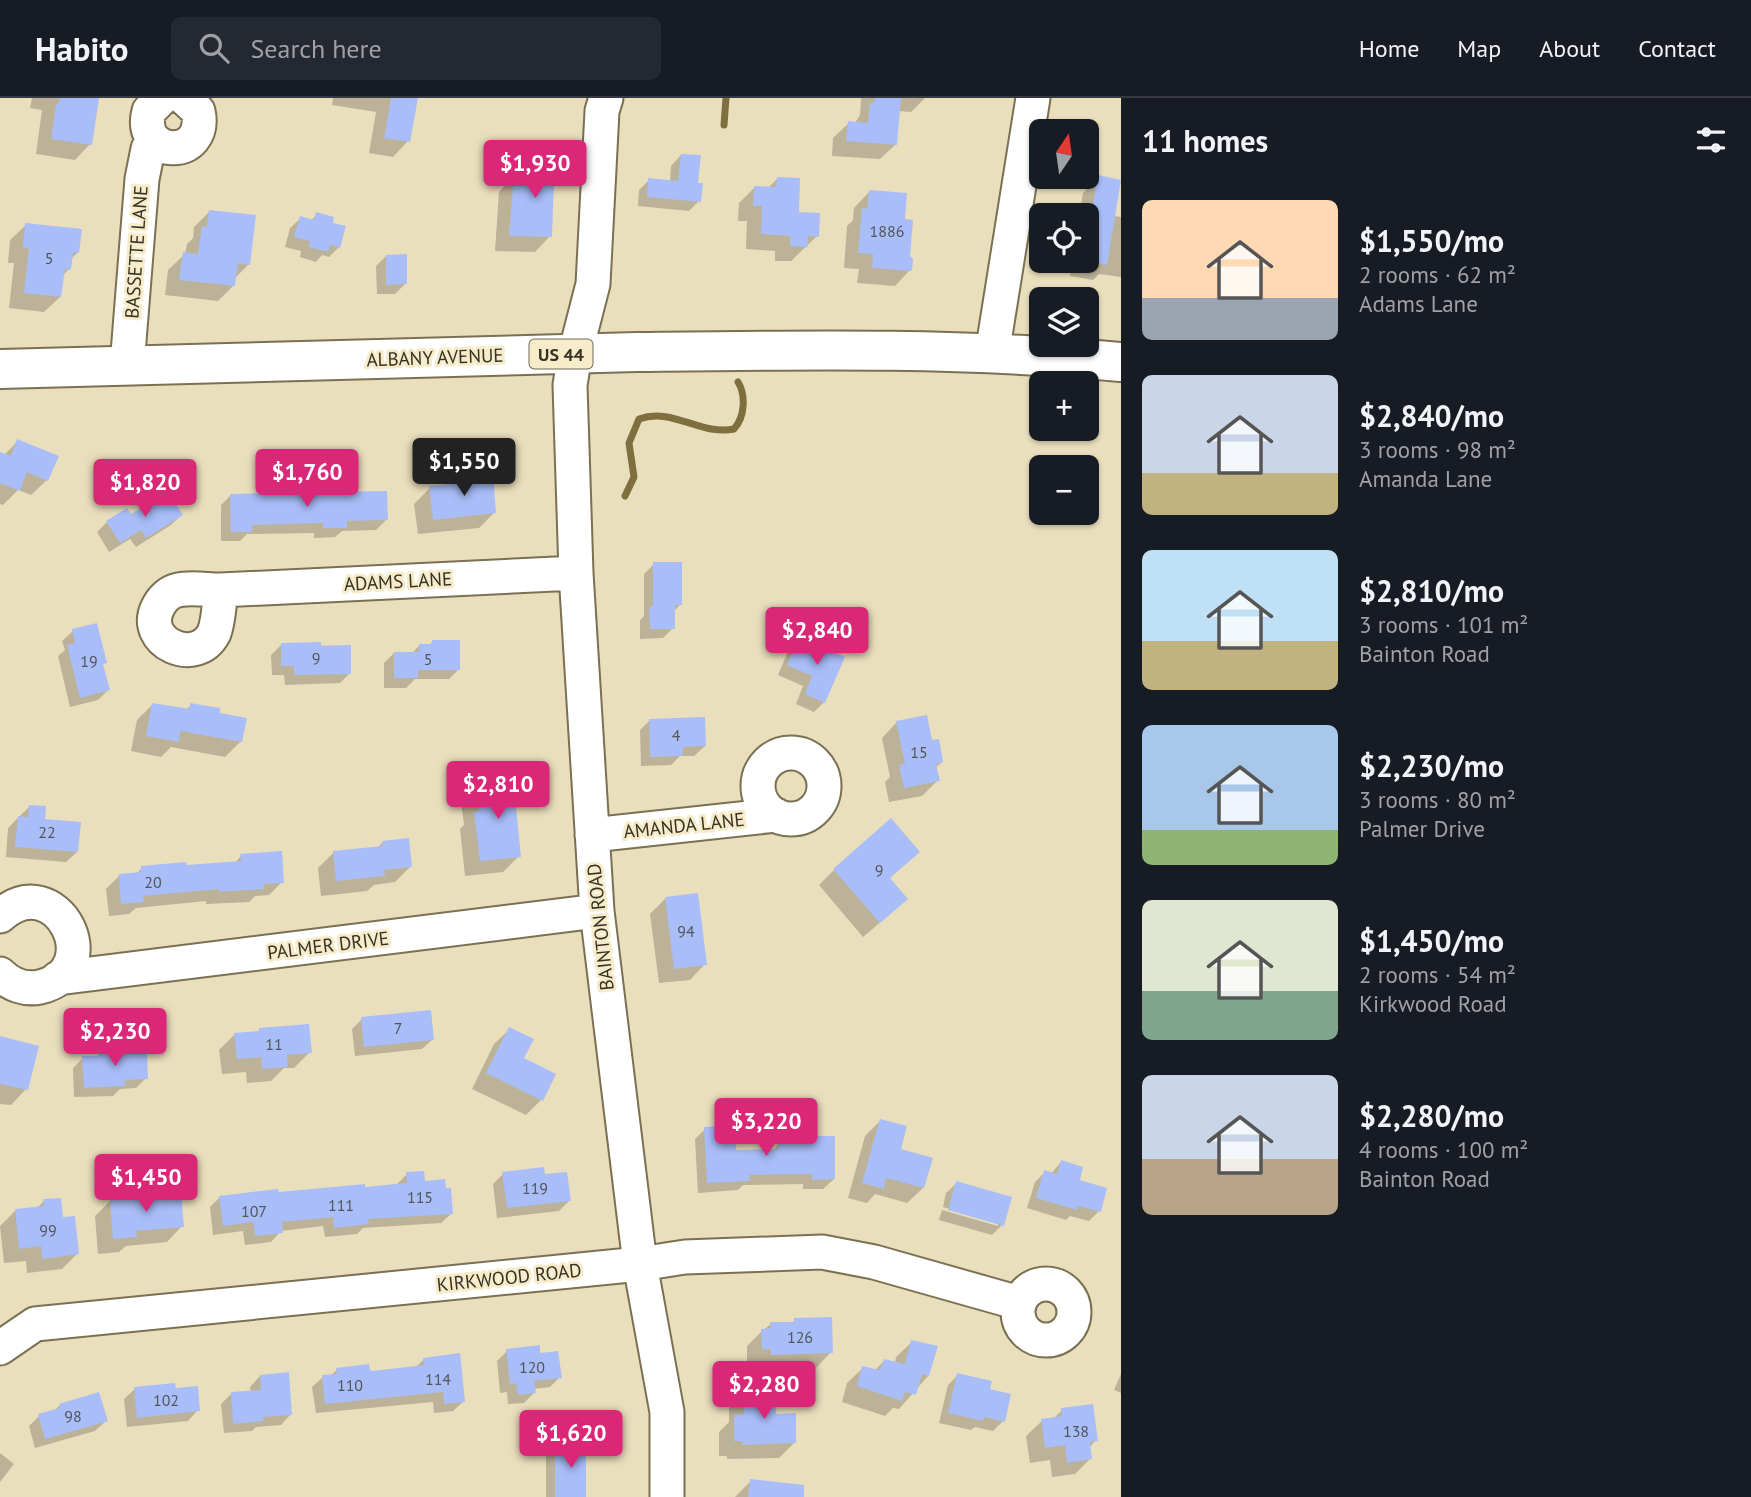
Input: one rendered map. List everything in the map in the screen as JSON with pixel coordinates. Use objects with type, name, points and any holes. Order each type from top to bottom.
[{"type":"highway","name":"ALBANY AVENUE","points":[[0,369],[824,349],[992,354],[1121,362]]},
{"type":"street","points":[[163,98],[154,104],[147,119],[147,127],[156,142],[172,148],[180,147],[195,137],[199,129],[198,111],[184,98]]},
{"type":"street","name":"BAINTON ROAD","points":[[606,98],[602,111],[593,284],[570,385],[576,573],[597,911],[640,1264],[667,1412],[667,1497]]},
{"type":"street","points":[[613,98],[632,98]]},
{"type":"street","points":[[992,354],[1033,98]]},
{"type":"street","name":"BASSETTE LANE","points":[[127,366],[142,179],[148,149],[156,142]]},
{"type":"street","name":"ADAMS LANE","points":[[221,590],[576,573]]},
{"type":"street","name":"AMANDA LANE","points":[[592,835],[776,815]]},
{"type":"street","points":[[0,916],[19,904],[31,902],[46,905],[59,913],[68,923],[74,948],[71,959],[58,978]]},
{"type":"street","name":"PALMER DRIVE","points":[[0,975],[21,987],[36,988],[48,985],[58,978],[597,911]]},
{"type":"street","name":"KIRKWOOD ROAD","points":[[0,1348],[35,1324],[640,1264],[685,1257],[821,1252],[874,1262],[1019,1303]]},
{"type":"building","points":[[60,98],[99,98],[92,145],[51,139],[56,105]]},
{"type":"building","points":[[391,98],[418,98],[410,142],[384,138]]},
{"type":"building","points":[[875,98],[901,98],[897,145],[846,141],[848,121],[868,123],[870,103],[874,103]]},
{"type":"building","points":[[681,154],[701,155],[698,183],[703,183],[701,202],[647,197],[648,178],[678,181]]},
{"type":"building","points":[[537,157],[562,158],[561,181],[554,180],[552,237],[509,236],[514,175],[536,176]]},
{"type":"building","points":[[1099,175],[1121,180],[1107,265],[1099,263],[1099,203],[1093,203],[1096,189],[1099,189]]},
{"type":"building","points":[[777,177],[800,178],[799,212],[820,213],[819,237],[808,236],[808,247],[790,246],[790,236],[761,234],[762,206],[753,206],[754,186],[776,187]]},
{"type":"building","points":[[869,190],[907,193],[905,219],[913,220],[910,256],[913,259],[912,271],[872,268],[873,254],[858,253],[862,208],[867,209]]},
{"type":"building","points":[[209,210],[256,215],[250,265],[238,263],[235,286],[179,280],[183,252],[198,254],[202,226],[207,227]]},
{"type":"building","points":[[316,212],[334,217],[333,223],[346,226],[340,248],[330,245],[328,252],[309,247],[310,241],[294,237],[300,216],[314,220]]},
{"type":"building","points":[[25,223],[82,229],[79,253],[73,253],[71,270],[65,269],[61,297],[24,293],[29,248],[23,248]]},
{"type":"building","points":[[407,254],[407,284],[386,285],[386,255]]},
{"type":"building","points":[[17,439],[59,456],[48,481],[27,472],[20,491],[0,483],[0,452],[11,456]]},
{"type":"building","points":[[493,475],[496,513],[433,520],[429,486],[462,483],[461,478]]},
{"type":"building","points":[[387,491],[388,520],[347,521],[347,528],[323,528],[323,523],[252,525],[252,532],[231,532],[230,494]]},
{"type":"building","points":[[168,492],[183,515],[146,538],[141,530],[120,543],[106,521],[127,508],[131,514]]},
{"type":"building","points":[[653,562],[682,562],[682,605],[675,605],[675,629],[650,629]]},
{"type":"building","points":[[97,623],[107,663],[103,664],[110,690],[80,698],[67,645],[75,643],[72,629]]},
{"type":"building","points":[[799,637],[845,657],[825,703],[805,694],[812,676],[787,665]]},
{"type":"building","points":[[432,640],[460,640],[460,670],[418,670],[418,678],[394,678],[394,652],[419,652],[419,644],[432,644]]},
{"type":"building","points":[[321,642],[321,646],[351,645],[351,674],[294,675],[294,666],[281,666],[281,643]]},
{"type":"building","points":[[152,703],[190,709],[190,703],[220,708],[220,713],[247,718],[242,742],[180,731],[179,742],[146,736]]},
{"type":"building","points":[[927,715],[932,740],[939,739],[943,762],[936,764],[940,781],[904,788],[899,765],[905,764],[896,721]]},
{"type":"building","points":[[705,717],[706,746],[683,747],[683,756],[650,757],[649,719]]},
{"type":"building","points":[[516,781],[521,857],[480,861],[474,812],[479,811],[476,784]]},
{"type":"building","points":[[29,805],[46,806],[45,819],[81,822],[78,852],[15,847],[18,816],[28,817]]},
{"type":"building","points":[[891,818],[920,852],[890,878],[908,899],[880,923],[833,869]]},
{"type":"building","points":[[409,838],[412,867],[384,870],[385,876],[336,881],[333,851],[382,846],[382,841]]},
{"type":"building","points":[[282,851],[284,883],[264,884],[264,889],[219,892],[219,889],[143,896],[144,902],[121,904],[119,874],[141,872],[141,866],[241,861],[240,854]]},
{"type":"building","points":[[698,893],[707,965],[674,969],[665,897]]},
{"type":"building","points":[[431,1010],[434,1040],[364,1047],[361,1017]]},
{"type":"building","points":[[309,1024],[312,1053],[287,1055],[288,1067],[262,1069],[261,1057],[237,1059],[234,1033]]},
{"type":"building","points":[[509,1027],[534,1039],[524,1058],[556,1074],[543,1101],[486,1073]]},
{"type":"building","points":[[0,1036],[39,1046],[28,1090],[0,1084]]},
{"type":"building","points":[[147,1049],[148,1079],[125,1080],[125,1086],[84,1088],[82,1056],[100,1056],[100,1051]]},
{"type":"building","points":[[880,1119],[907,1126],[901,1149],[933,1158],[924,1188],[886,1178],[884,1189],[862,1183]]},
{"type":"building","points":[[735,1125],[736,1150],[778,1149],[778,1143],[801,1143],[801,1136],[835,1136],[835,1179],[812,1180],[812,1174],[749,1175],[750,1181],[707,1183],[704,1127]]},
{"type":"building","points":[[1061,1160],[1083,1167],[1080,1180],[1107,1188],[1101,1212],[1078,1206],[1077,1210],[1036,1198],[1044,1170],[1057,1174]]},
{"type":"building","points":[[544,1167],[545,1174],[567,1172],[571,1201],[507,1208],[502,1172]]},
{"type":"building","points":[[424,1171],[425,1181],[445,1179],[446,1188],[451,1188],[453,1214],[368,1219],[369,1224],[334,1228],[333,1217],[282,1222],[283,1233],[255,1236],[253,1222],[223,1226],[219,1196],[278,1189],[279,1192],[407,1183],[406,1172]]},
{"type":"building","points":[[956,1181],[1012,1197],[1004,1226],[948,1210]]},
{"type":"building","points":[[181,1193],[184,1227],[136,1231],[137,1237],[113,1239],[110,1199]]},
{"type":"building","points":[[61,1198],[63,1217],[75,1216],[79,1254],[42,1259],[41,1246],[19,1249],[15,1209],[44,1206],[43,1199]]},
{"type":"building","points":[[832,1317],[833,1353],[771,1355],[771,1349],[762,1350],[761,1329],[771,1328],[770,1322]]},
{"type":"building","points":[[911,1340],[938,1346],[929,1376],[922,1374],[916,1395],[905,1392],[902,1401],[857,1386],[862,1366],[880,1370],[884,1359],[905,1364]]},
{"type":"building","points":[[540,1345],[540,1353],[558,1351],[562,1378],[534,1381],[536,1393],[518,1395],[516,1383],[510,1384],[506,1349]]},
{"type":"building","points":[[460,1353],[465,1402],[444,1404],[443,1392],[325,1404],[322,1375],[337,1374],[336,1368],[369,1364],[370,1370],[373,1371],[424,1365],[423,1358]]},
{"type":"building","points":[[289,1372],[292,1415],[263,1417],[264,1421],[233,1424],[231,1392],[261,1390],[260,1375]]},
{"type":"building","points":[[957,1373],[992,1381],[990,1389],[1011,1394],[1005,1422],[984,1417],[983,1421],[948,1413]]},
{"type":"building","points":[[175,1383],[176,1388],[198,1386],[200,1411],[137,1418],[134,1387]]},
{"type":"building","points":[[775,1390],[776,1414],[796,1413],[796,1443],[742,1445],[742,1441],[734,1441],[734,1415],[744,1414],[743,1391]]},
{"type":"building","points":[[99,1392],[108,1421],[45,1439],[38,1414],[60,1408],[59,1404]]},
{"type":"building","points":[[1093,1404],[1098,1441],[1090,1442],[1092,1459],[1067,1463],[1065,1445],[1045,1448],[1041,1419],[1062,1416],[1061,1408]]},
{"type":"building","points":[[555,1442],[586,1442],[586,1497],[555,1497]]},
{"type":"building","points":[[750,1479],[804,1485],[804,1497],[748,1497]]},
{"type":"waterway","points":[[724,125],[726,98]]},
{"type":"waterway","points":[[625,496],[634,477],[629,443],[639,419],[664,416],[710,429],[734,429],[743,406],[738,382]]}]
